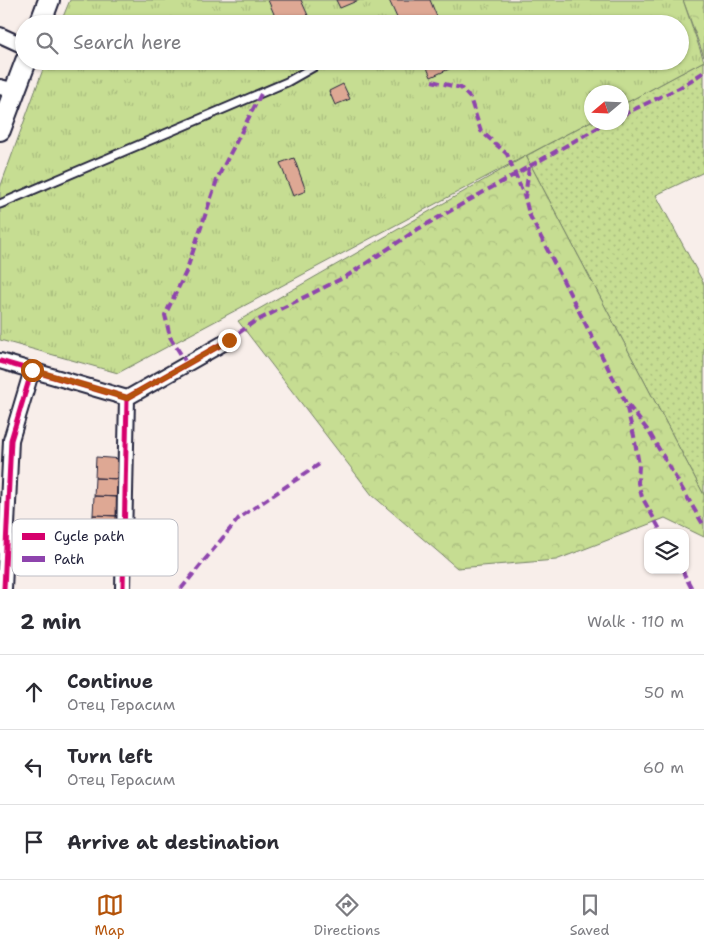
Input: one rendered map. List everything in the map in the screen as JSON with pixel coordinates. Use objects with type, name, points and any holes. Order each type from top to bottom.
[{"type":"main road","points":[[43,15],[49,0]]},
{"type":"main road","points":[[0,130],[7,89],[20,70]]},
{"type":"street","points":[[0,36],[15,42]]},
{"type":"street","points":[[0,361],[127,398],[229,340]]},
{"type":"street","points":[[4,589],[11,440],[32,370]]},
{"type":"street","points":[[124,519],[127,398]]},
{"type":"street","points":[[123,576],[123,589]]},
{"type":"lane","points":[[2,201],[287,82],[308,70]]},
{"type":"green space","points":[[70,0],[683,0],[688,15],[64,15]]},
{"type":"green space","points":[[683,0],[704,0],[704,57],[689,15]]},
{"type":"green space","points":[[689,17],[704,61],[689,69]]},
{"type":"green space","points":[[704,61],[704,172],[656,195],[704,284],[704,495],[526,156],[584,125],[584,130],[629,130],[629,101]]},
{"type":"green space","points":[[43,70],[687,70],[629,101],[629,85],[584,85],[584,125],[118,373],[0,340],[0,188]]},
{"type":"green space","points":[[526,156],[704,495],[704,537],[665,518],[556,560],[457,568],[372,495],[238,321]]},
{"type":"building","points":[[268,0],[301,0],[308,15],[272,15],[274,14]]},
{"type":"building","points":[[336,0],[359,0],[340,8]]},
{"type":"building","points":[[389,0],[430,0],[436,15],[396,15]]},
{"type":"building","points":[[428,70],[447,70],[431,77]]},
{"type":"building","points":[[343,84],[350,99],[335,105],[329,91]]},
{"type":"building","points":[[294,158],[306,191],[293,196],[280,163]]},
{"type":"building","points":[[96,457],[122,459],[121,479],[95,478]]},
{"type":"building","points":[[95,478],[121,479],[120,497],[94,496]]},
{"type":"building","points":[[94,496],[120,497],[119,516],[93,515]]},
{"type":"building","points":[[93,515],[119,516],[119,519],[93,519]]},
{"type":"marked path","points":[[629,112],[679,88],[704,72]]},
{"type":"marked path","points":[[432,81],[461,88],[470,98],[481,131],[507,154],[525,198]]},
{"type":"marked path","points":[[187,364],[170,337],[165,315],[186,272],[218,177],[262,92]]},
{"type":"marked path","points":[[229,340],[254,322],[347,276],[418,229],[594,130]]},
{"type":"marked path","points":[[529,167],[525,198],[529,214],[625,401],[639,465],[638,483],[642,497],[660,529]]},
{"type":"marked path","points":[[628,405],[649,432],[704,526]]},
{"type":"marked path","points":[[181,589],[239,518],[321,463]]},
{"type":"marked path","points":[[684,574],[692,589]]},
{"type":"cycle path","points":[[0,361],[127,398],[229,340]]},
{"type":"cycle path","points":[[4,589],[11,440],[32,370]]},
{"type":"cycle path","points":[[124,519],[127,398]]},
{"type":"cycle path","points":[[123,576],[123,589]]},
{"type":"route","points":[[32,370],[127,398],[229,340]]}]
